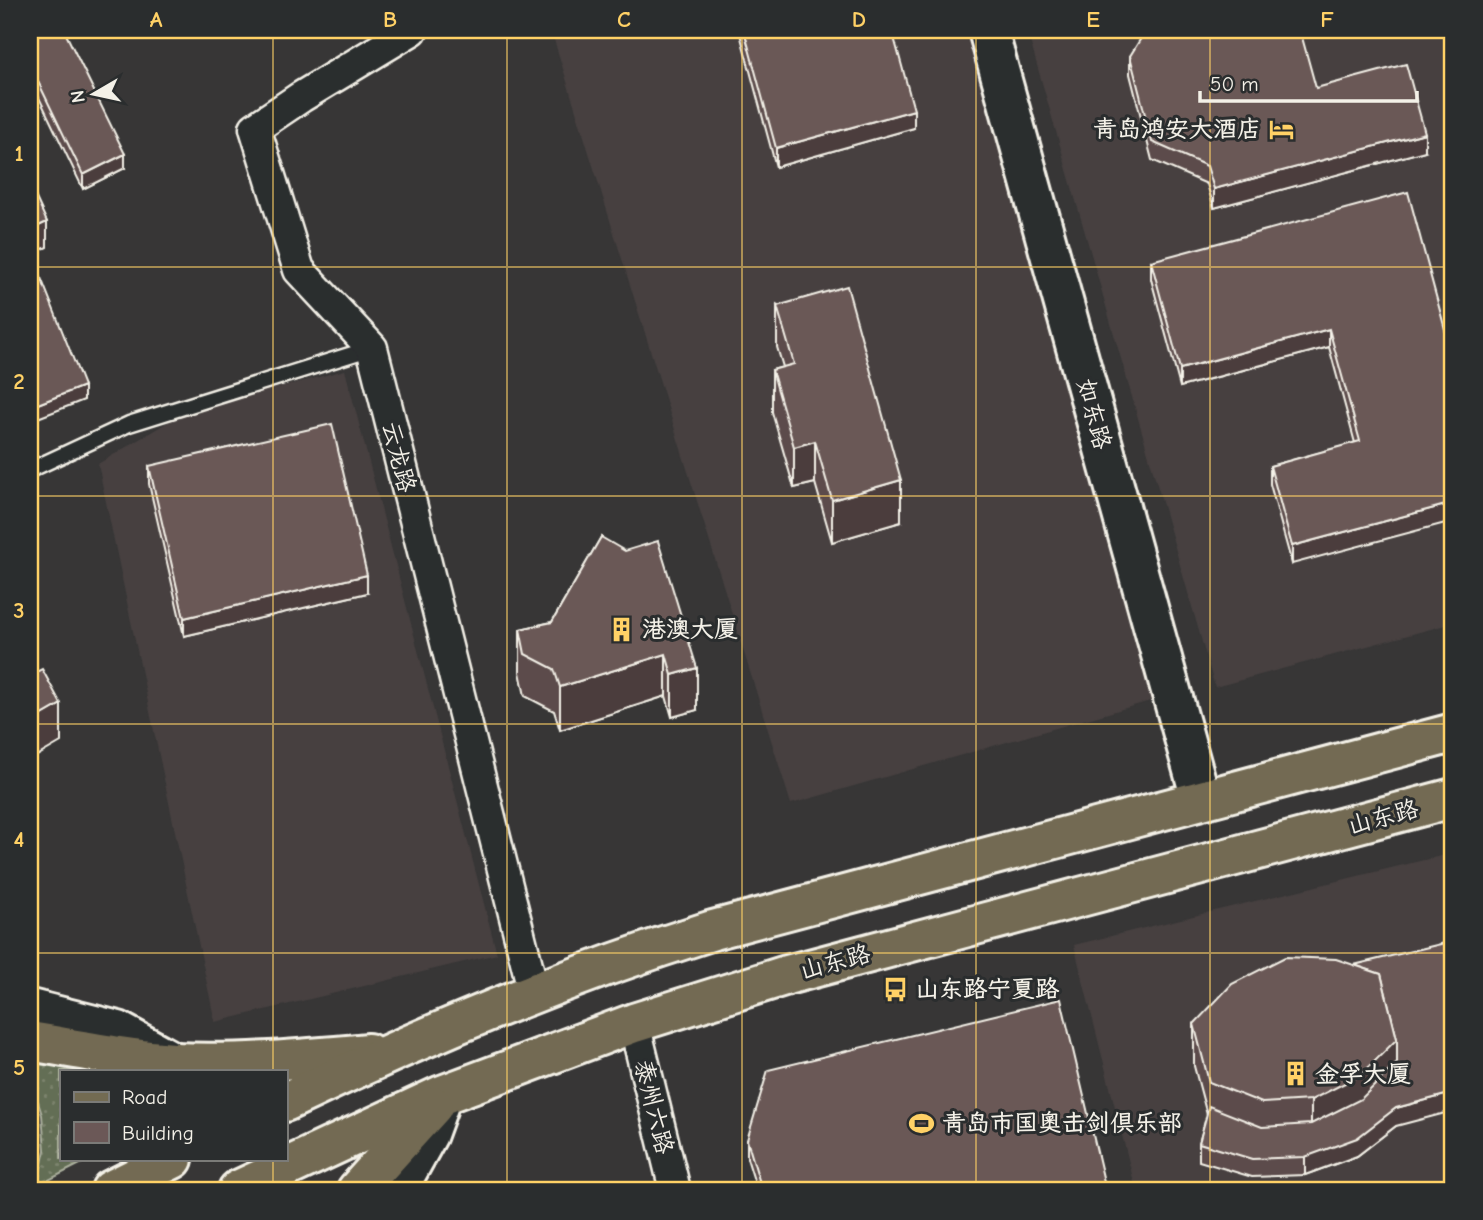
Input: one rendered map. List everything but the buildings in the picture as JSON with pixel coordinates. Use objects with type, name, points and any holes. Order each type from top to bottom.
[{"type":"main road","points":[[287,1101],[391,1051],[534,993],[638,954],[713,930],[1453,733]]},
{"type":"main road","name":"山东路","points":[[238,1190],[442,1095],[634,1023],[787,975],[1453,798]]},
{"type":"main road","points":[[30,1041],[174,1062],[261,1062],[391,1051]]},
{"type":"main road","points":[[357,1190],[442,1095]]},
{"type":"main road","points":[[111,1190],[171,1160]]},
{"type":"street","name":"云龙路","points":[[412,30],[254,128],[299,270],[372,348],[534,993]]},
{"type":"street","name":"如东路","points":[[988,30],[1201,799]]},
{"type":"street","points":[[30,1009],[118,1031],[174,1062]]},
{"type":"street","name":"泰州六路","points":[[634,1023],[675,1190]]},
{"type":"street","points":[[397,1190],[428,1134],[442,1095]]},
{"type":"lane","points":[[30,470],[129,424],[372,348]]},
{"type":"shaded area","points":[[551,30],[965,30],[1164,697],[791,804]]},
{"type":"shaded area","points":[[1027,30],[1453,30],[1453,623],[1215,687]]},
{"type":"shaded area","points":[[345,370],[497,954],[215,1022],[98,464],[183,413]]},
{"type":"shaded area","name":"金孚大厦","points":[[1453,853],[1453,1190],[1136,1190],[1074,945]]},
{"type":"green space","points":[[30,1052],[126,1070],[60,1070],[60,1160],[88,1160],[37,1186],[45,1150],[42,1115],[30,1077]]},
{"type":"place","name":"青岛鸿安大酒店","points":[[1281,129]]},
{"type":"place","name":"港澳大厦","points":[[622,629]]},
{"type":"place","name":"山东路宁夏路","points":[[895,989]]},
{"type":"place","name":"金孚大厦","points":[[1295,1074]]},
{"type":"place","name":"青岛市国奥击剑俱乐部","points":[[922,1123]]}]
